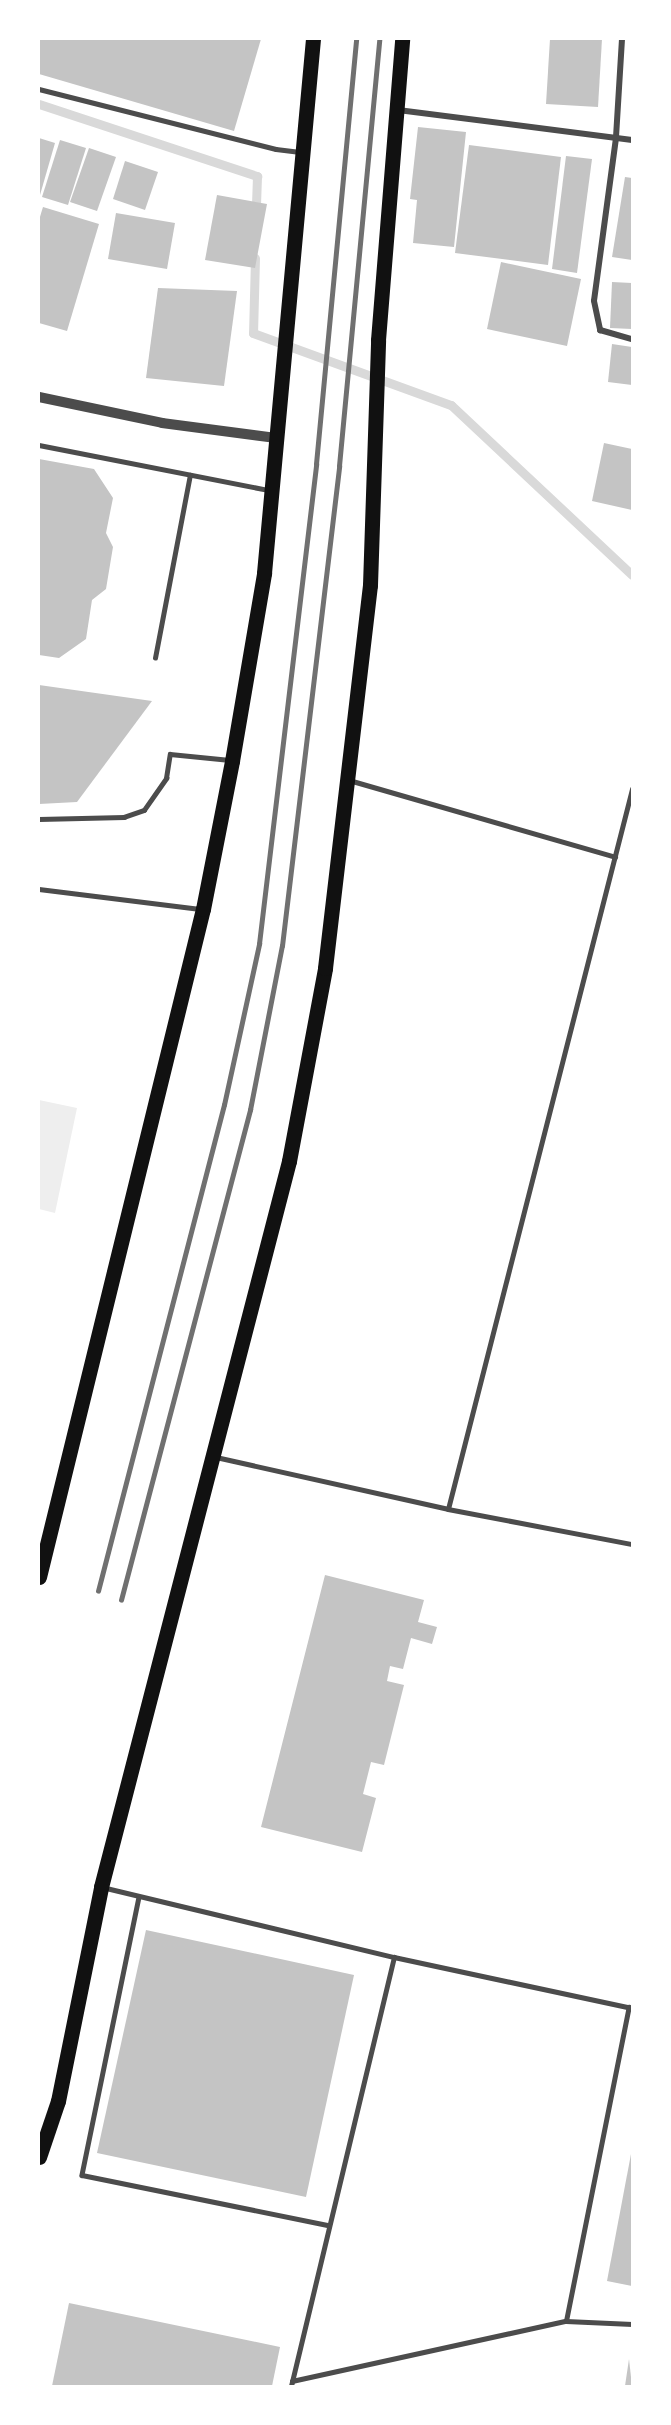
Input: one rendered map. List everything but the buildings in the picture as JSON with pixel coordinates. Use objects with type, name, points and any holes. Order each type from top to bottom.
[{"type":"main road","points":[[39,1577],[203,909],[232,761],[264,573],[313,39]]},
{"type":"main road","points":[[39,2157],[58,2101],[101,1887],[211,1455],[289,1161],[326,968],[370,585],[378,340],[394,109],[402,39]]},
{"type":"street","points":[[622,39],[616,138],[595,320],[600,330],[632,339]]},
{"type":"street","points":[[394,109],[632,140]]},
{"type":"street","points":[[39,397],[162,423],[276,438]]},
{"type":"lane","points":[[39,89],[276,149],[303,152]]},
{"type":"lane","points":[[39,445],[272,491]]},
{"type":"lane","points":[[155,658],[189,475]]},
{"type":"lane","points":[[39,819],[124,817],[144,810],[166,778],[170,754],[232,761]]},
{"type":"lane","points":[[348,780],[615,857]]},
{"type":"lane","points":[[448,1509],[632,789]]},
{"type":"lane","points":[[39,889],[203,909]]},
{"type":"lane","points":[[211,1455],[448,1509],[632,1544]]},
{"type":"lane","points":[[101,1887],[394,1957],[630,2008],[566,2320]]},
{"type":"lane","points":[[139,1897],[82,2175],[327,2225]]},
{"type":"lane","points":[[394,1957],[327,2225],[291,2384],[566,2320],[632,2324]]},
{"type":"shaded area","points":[[39,1100],[77,1108],[55,1213],[39,1209]]},
{"type":"waterway","points":[[39,104],[257,176],[256,214]]},
{"type":"waterway","points":[[255,258],[253,333],[451,405],[632,575]]},
{"type":"railway","points":[[98,1591],[224,1105],[259,944],[316,464],[356,39]]},
{"type":"railway","points":[[121,1600],[250,1110],[282,946],[339,466],[379,39]]}]
